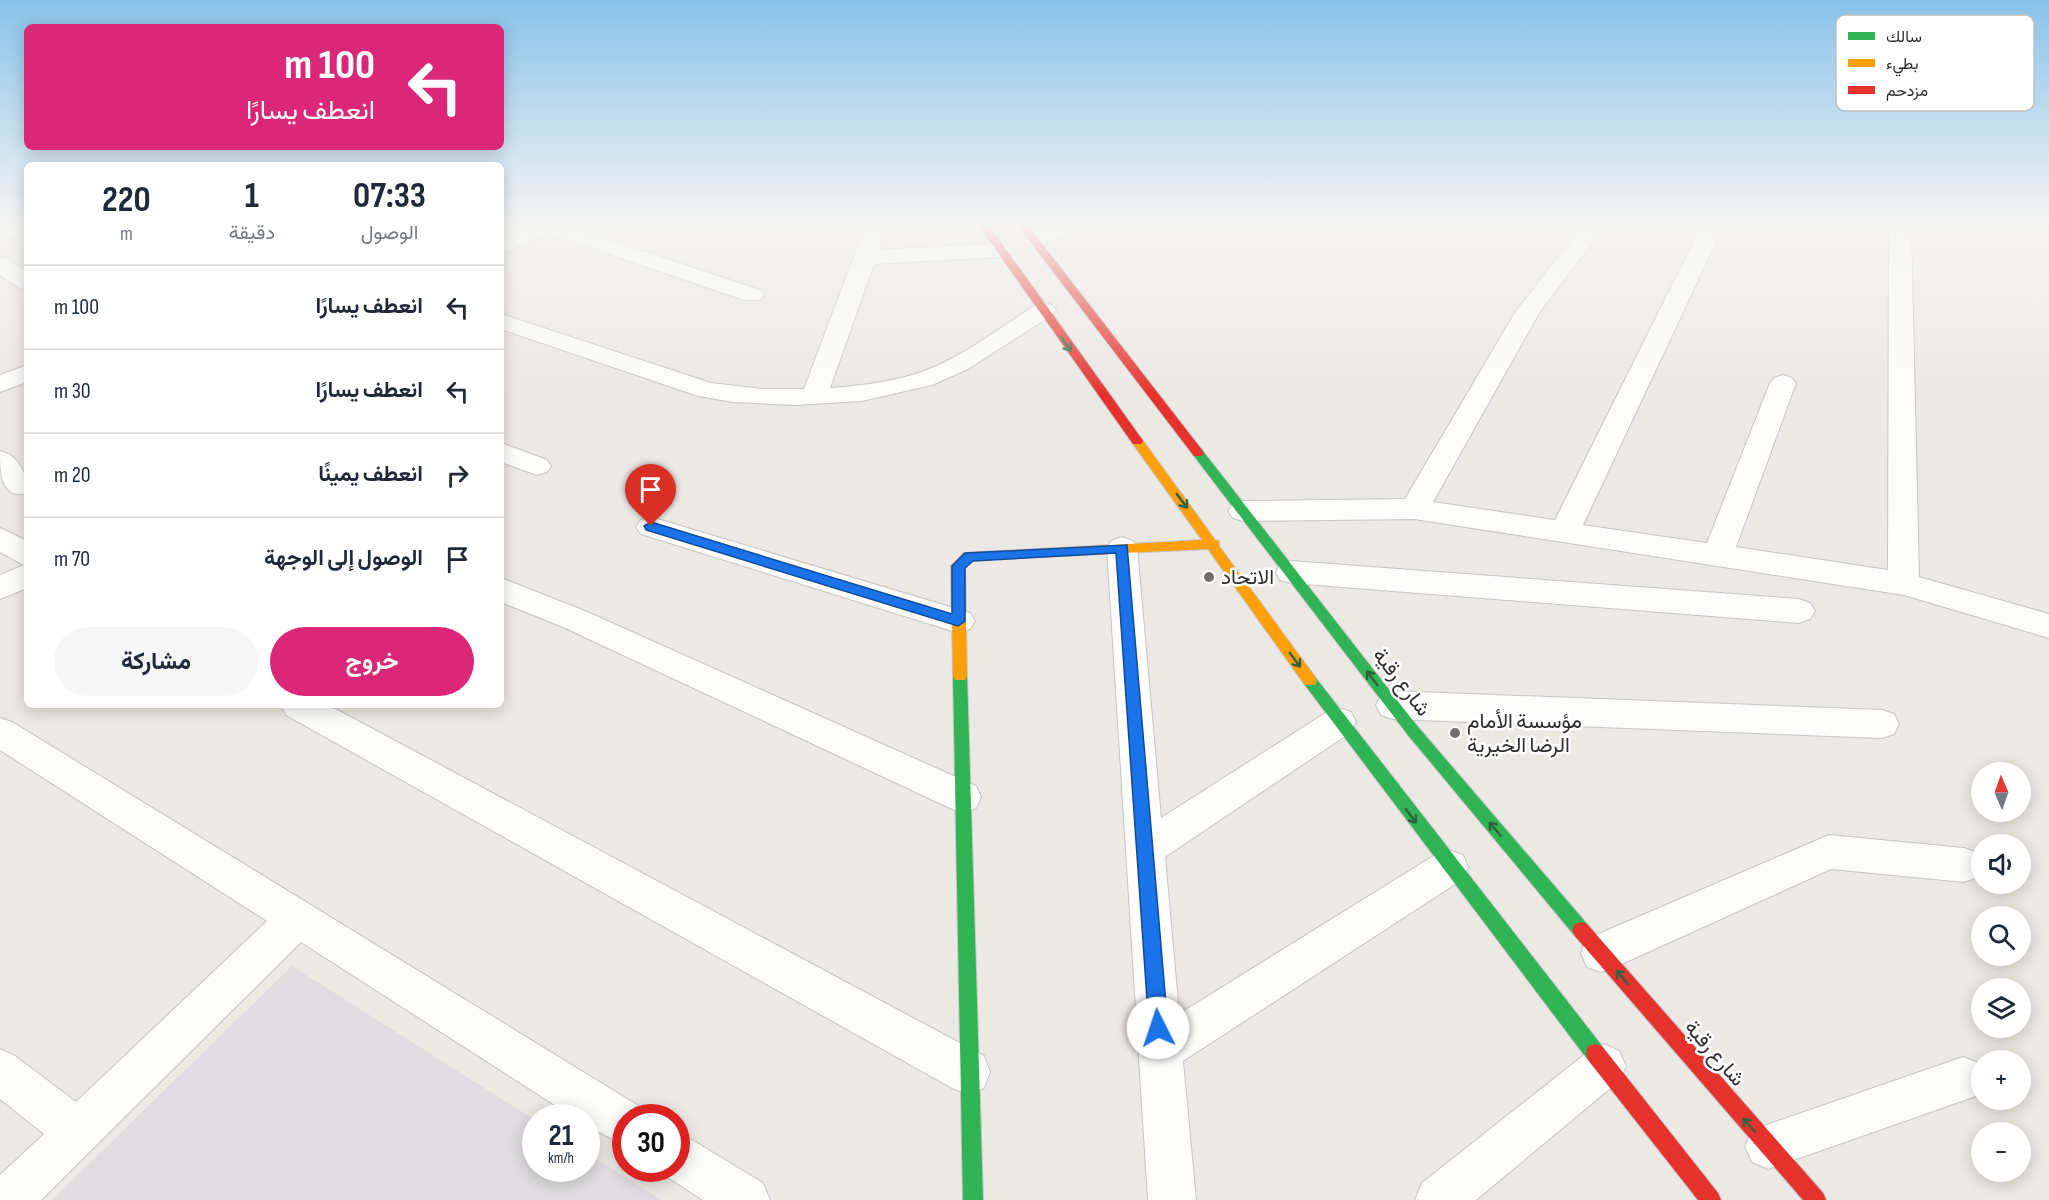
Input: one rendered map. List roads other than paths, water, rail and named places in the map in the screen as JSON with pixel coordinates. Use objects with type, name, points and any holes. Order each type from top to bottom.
[{"type":"street","points":[[716,283],[752,295]]},
{"type":"street","points":[[814,396],[856,283]]},
{"type":"street","points":[[1032,283],[1059,312],[1085,371],[1214,544],[1339,722],[1449,867],[1711,1200]]},
{"type":"street","name":"شارع رقية","points":[[1069,283],[1393,705],[1601,953],[1816,1200]]},
{"type":"street","points":[[1414,509],[1528,311],[1550,283]]},
{"type":"street","points":[[1565,531],[1685,283]]},
{"type":"street","points":[[1901,283],[1904,584]]},
{"type":"street","points":[[0,295],[24,285]]},
{"type":"street","points":[[504,322],[707,390],[751,396],[814,396],[880,389],[945,371],[1059,312],[1080,308],[1083,300]]},
{"type":"street","points":[[1108,355],[1130,361]]},
{"type":"street","points":[[1085,371],[1085,366],[1093,358]]},
{"type":"street","points":[[0,384],[24,374]]},
{"type":"street","points":[[1718,554],[1784,383]]},
{"type":"street","points":[[504,453],[537,466]]},
{"type":"street","points":[[0,460],[16,487]]},
{"type":"street","points":[[1243,511],[1414,509],[1904,584],[2049,626]]},
{"type":"street","points":[[651,526],[958,621]]},
{"type":"street","points":[[0,538],[24,553]]},
{"type":"street","points":[[973,1200],[968,1072],[958,566],[969,556],[1214,544]]},
{"type":"street","points":[[1122,548],[1172,1200]]},
{"type":"street","points":[[1291,572],[1799,611]]},
{"type":"street","points":[[0,588],[24,576]]},
{"type":"street","points":[[504,590],[574,619],[963,797]]},
{"type":"street","points":[[1393,705],[1882,724]]},
{"type":"street","points":[[303,708],[968,1072]]},
{"type":"street","points":[[1145,849],[1339,722]]},
{"type":"street","points":[[0,732],[612,1115]]},
{"type":"street","points":[[1601,953],[1829,852],[1964,865]]},
{"type":"street","points":[[1160,1051],[1449,867]]},
{"type":"street","points":[[8,1200],[298,918]]},
{"type":"street","points":[[1439,1200],[1604,1066]]},
{"type":"street","points":[[0,1071],[78,1132]]},
{"type":"street","points":[[1768,1146],[1963,1079]]},
{"type":"street","points":[[690,1165],[746,1200]]},
{"type":"place","name":"الاتحاد","points":[[1209,577]]},
{"type":"place","name":"مؤسسة الأمام الرضا الخيرية","points":[[1455,733]]}]
